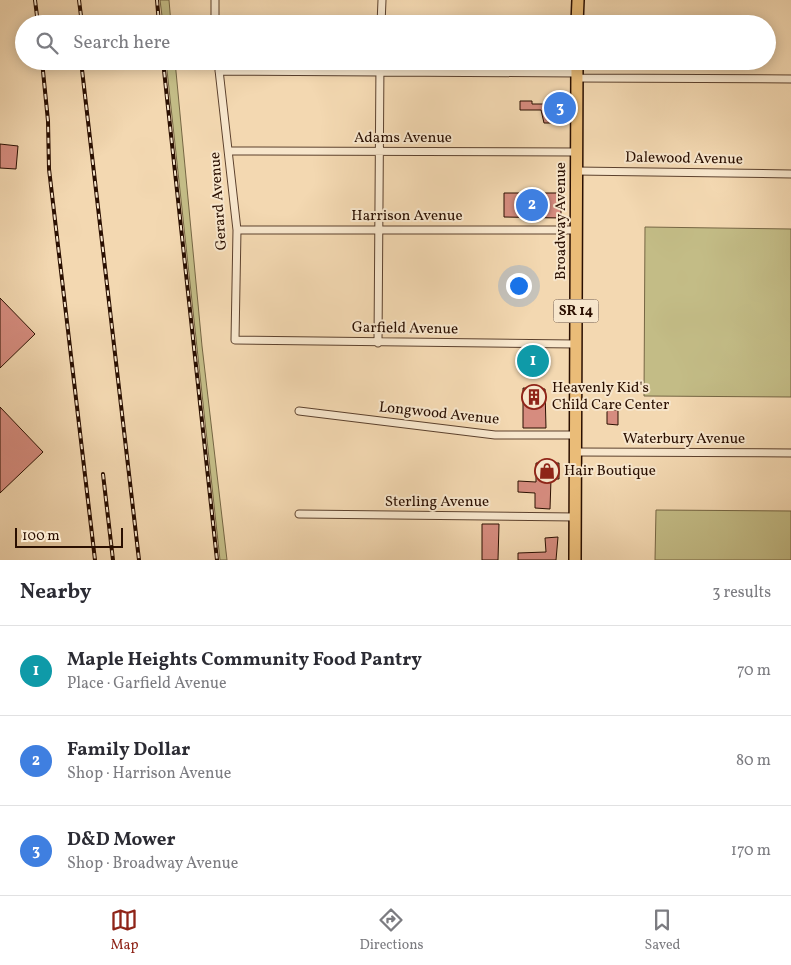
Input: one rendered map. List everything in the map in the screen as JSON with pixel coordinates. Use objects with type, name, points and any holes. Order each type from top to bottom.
[{"type":"main road","points":[[577,15],[578,0]]},
{"type":"main road","name":"Broadway Avenue","points":[[575,560],[577,70]]},
{"type":"street","points":[[214,0],[215,15]]},
{"type":"street","points":[[381,15],[382,0]]},
{"type":"street","points":[[378,343],[379,70]]},
{"type":"street","points":[[219,71],[791,79]]},
{"type":"street","name":"Gerard Avenue","points":[[219,71],[237,230],[235,340]]},
{"type":"street","name":"Adams Avenue","points":[[229,151],[576,152]]},
{"type":"street","name":"Dalewood Avenue","points":[[576,171],[791,174]]},
{"type":"street","name":"Harrison Avenue","points":[[237,230],[577,230]]},
{"type":"street","name":"Garfield Avenue","points":[[235,340],[575,344]]},
{"type":"street","name":"Longwood Avenue","points":[[299,411],[494,435],[576,435]]},
{"type":"street","name":"Waterbury Avenue","points":[[576,452],[791,453]]},
{"type":"street","name":"Sterling Avenue","points":[[299,514],[575,516]]},
{"type":"shaded area","points":[[160,0],[169,0],[170,15],[162,15]]},
{"type":"shaded area","points":[[167,70],[176,70],[202,346],[227,560],[220,560]]},
{"type":"shaded area","points":[[645,227],[791,229],[791,397],[644,396]]},
{"type":"shaded area","points":[[656,510],[791,511],[791,560],[655,560]]},
{"type":"building","points":[[520,101],[532,101],[532,104],[562,104],[560,123],[544,123],[541,110],[520,110]]},
{"type":"building","points":[[0,144],[18,146],[16,169],[0,168]]},
{"type":"building","points":[[504,193],[561,193],[561,218],[504,217]]},
{"type":"building","points":[[0,298],[35,334],[0,368]]},
{"type":"building","points":[[524,356],[541,356],[541,366],[524,365]]},
{"type":"building","points":[[523,388],[545,389],[546,428],[523,428]]},
{"type":"building","points":[[0,407],[43,452],[0,493]]},
{"type":"building","points":[[607,410],[618,410],[618,425],[607,424]]},
{"type":"building","points":[[536,463],[559,463],[559,479],[551,479],[550,509],[535,508],[535,493],[518,492],[518,481],[536,482]]},
{"type":"building","points":[[482,524],[499,524],[498,560],[482,560]]},
{"type":"building","points":[[558,537],[556,560],[518,560],[518,553],[546,552],[545,538]]},
{"type":"railway","points":[[35,0],[37,15]]},
{"type":"railway","points":[[79,0],[81,15]]},
{"type":"railway","points":[[157,0],[158,15]]},
{"type":"railway","points":[[43,70],[48,121],[49,169],[95,560]]},
{"type":"railway","points":[[82,70],[139,560]]},
{"type":"railway","points":[[164,70],[217,560]]},
{"type":"railway","points":[[103,474],[113,560]]},
{"type":"place","name":"D&D Mower","points":[[560,108]]},
{"type":"place","name":"Family Dollar","points":[[532,205]]},
{"type":"place","name":"Maple Heights Community Food Pantry","points":[[533,361]]},
{"type":"place","name":"Heavenly Kid's Child Care Center","points":[[534,397]]},
{"type":"place","name":"Hair Boutique","points":[[547,471]]}]
